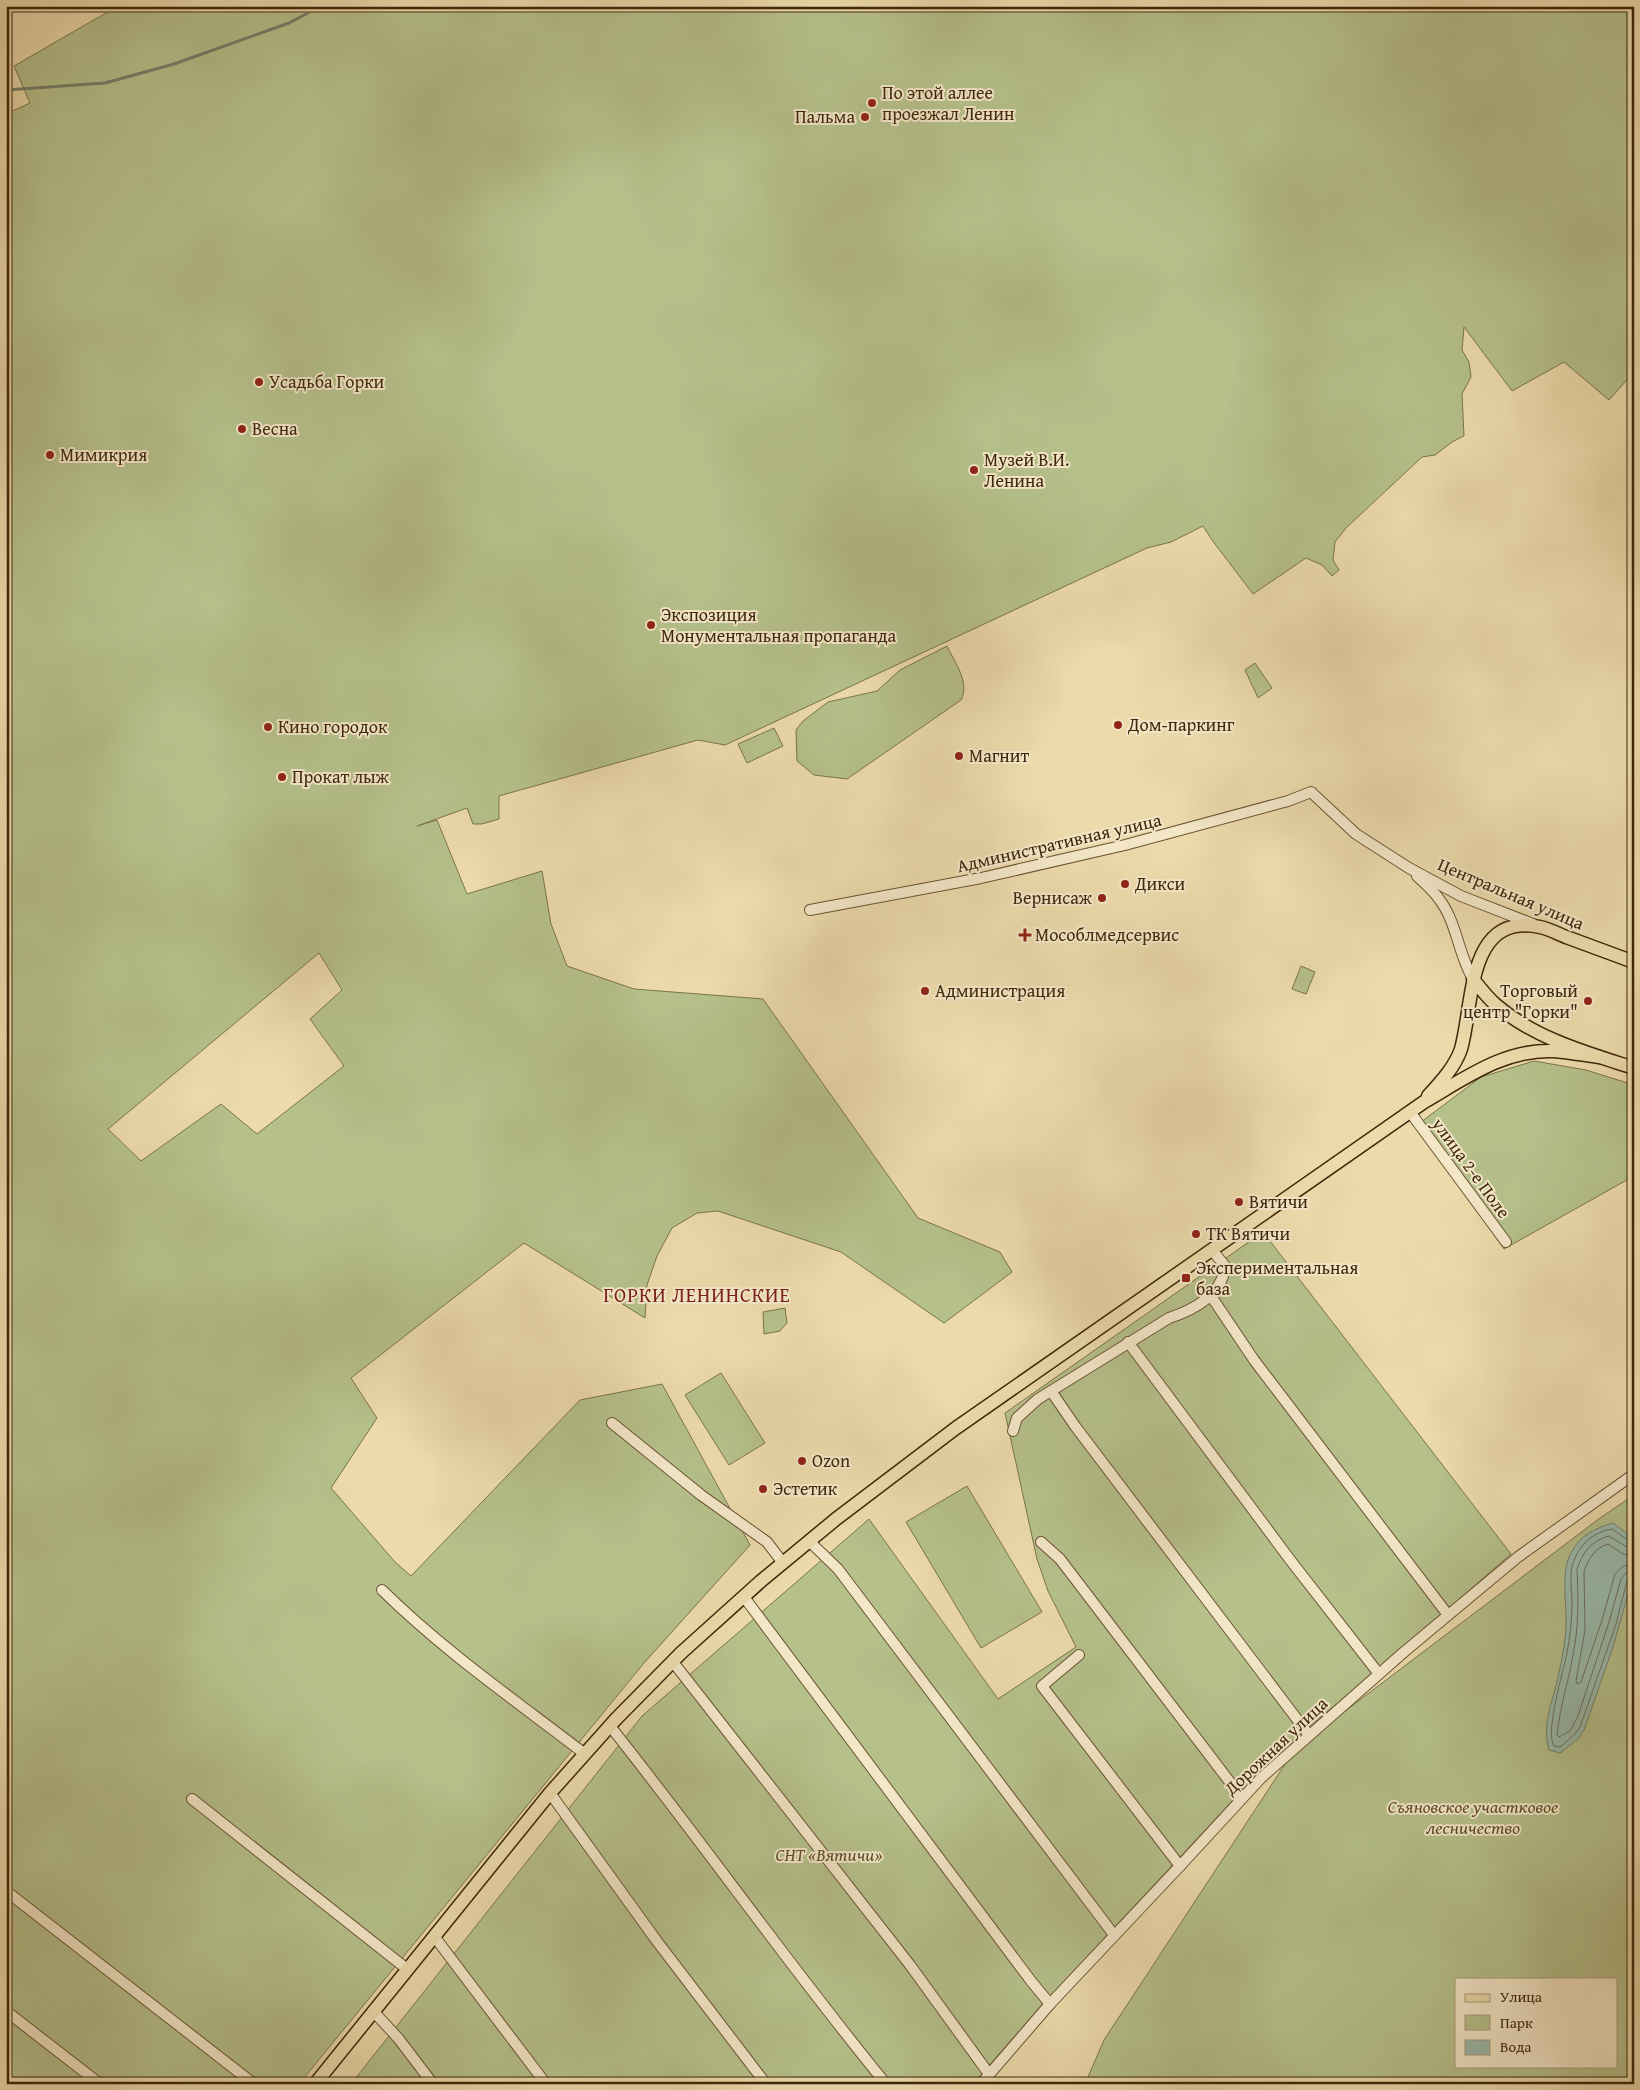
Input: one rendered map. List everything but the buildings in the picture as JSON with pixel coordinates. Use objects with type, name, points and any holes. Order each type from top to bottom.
[{"type":"main road","points":[[1424,1102],[1446,1074],[1460,1051],[1473,979],[1479,960],[1496,934],[1514,926],[1540,927]]},
{"type":"main road","name":"Центральная улица","points":[[1540,927],[1634,962]]},
{"type":"main road","points":[[1473,979],[1496,1005],[1521,1023],[1554,1040],[1634,1068]]},
{"type":"main road","points":[[315,2084],[550,1793],[610,1726],[673,1662],[809,1541],[956,1428],[1424,1102],[1490,1064],[1527,1052],[1553,1051],[1599,1057]]},
{"type":"street","name":"Центральная улица","points":[[1311,792],[1356,834],[1409,868],[1461,896],[1540,927]]},
{"type":"street","name":"Административная улица","points":[[810,910],[981,878],[1125,846],[1288,801],[1311,792]]},
{"type":"street","points":[[1409,868],[1440,899],[1451,921],[1465,966],[1473,979]]},
{"type":"street","name":"улица 2-е Поле","points":[[1410,1112],[1506,1242]]},
{"type":"street","points":[[1012,1431],[1017,1418],[1038,1399],[1128,1342],[1211,1296],[1224,1276],[1225,1266],[1212,1250]]},
{"type":"street","points":[[1211,1296],[1254,1360],[1448,1615]]},
{"type":"street","points":[[1128,1342],[1291,1561],[1379,1674]]},
{"type":"street","points":[[1050,1391],[1309,1735]]},
{"type":"street","points":[[612,1423],[701,1495],[767,1542],[783,1563]]},
{"type":"street","name":"Дорожная улица","points":[[981,2084],[1114,1934],[1261,1778],[1379,1674],[1518,1557],[1634,1474]]},
{"type":"street","points":[[809,1541],[838,1568],[1114,1934]]},
{"type":"street","points":[[1041,1542],[1060,1559],[1242,1798]]},
{"type":"street","points":[[382,1590],[405,1612],[483,1677],[585,1754]]},
{"type":"street","points":[[744,1597],[1050,2004]]},
{"type":"street","points":[[1079,1655],[1042,1686],[1180,1866]]},
{"type":"street","points":[[673,1662],[910,1965],[989,2074]]},
{"type":"street","points":[[610,1726],[835,2022],[886,2084]]},
{"type":"street","points":[[550,1793],[656,1940],[766,2084]]},
{"type":"street","points":[[192,1799],[407,1969]]},
{"type":"street","points":[[6,1891],[254,2084]]},
{"type":"street","points":[[434,1936],[546,2084]]},
{"type":"street","points":[[6,2011],[100,2084]]},
{"type":"street","points":[[373,2011],[398,2038],[433,2084]]},
{"type":"green space","points":[[118,6],[1634,6],[1634,372],[1609,400],[1564,362],[1512,391],[1464,327],[1462,350],[1469,362],[1471,377],[1462,394],[1464,436],[1452,442],[1435,455],[1422,457],[1346,528],[1335,542],[1333,560],[1339,570],[1332,576],[1322,565],[1306,558],[1253,594],[1203,526],[1171,542],[1147,548],[725,745],[698,740],[499,796],[499,819],[482,824],[473,824],[467,808],[417,826],[437,820],[467,894],[542,871],[551,924],[567,966],[634,989],[763,999],[918,1218],[1000,1252],[1012,1272],[944,1323],[841,1252],[718,1211],[697,1213],[672,1228],[657,1256],[647,1285],[645,1318],[524,1243],[351,1378],[377,1418],[331,1488],[395,1562],[411,1576],[580,1400],[662,1384],[750,1545],[644,1663],[299,2084],[6,2084],[6,114],[30,103],[14,66]],"holes":[[[319,953],[342,990],[310,1019],[344,1066],[257,1134],[221,1104],[141,1161],[108,1129]]]},
{"type":"green space","points":[[947,646],[963,679],[964,686],[961,700],[847,779],[814,775],[797,761],[796,730],[803,721],[828,702],[877,691],[900,670]]},
{"type":"green space","points":[[1255,663],[1272,688],[1258,698],[1245,670]]},
{"type":"green space","points":[[774,728],[783,746],[747,763],[738,744]]},
{"type":"green space","points":[[1301,966],[1315,972],[1306,994],[1292,989]]},
{"type":"green space","points":[[1534,1061],[1586,1070],[1634,1085],[1634,1176],[1504,1249],[1417,1125],[1481,1077]]},
{"type":"green space","name":"СНТ «Вятичи»","points":[[1263,1232],[1511,1554],[1371,1676],[1277,1753],[1041,2006],[973,2084],[351,2084],[642,1716],[869,1519],[998,1699],[1076,1647],[1048,1591],[1037,1559],[1005,1413]]},
{"type":"green space","points":[[785,1308],[787,1323],[780,1331],[764,1334],[763,1312]]},
{"type":"green space","points":[[721,1373],[765,1443],[729,1465],[685,1395]]},
{"type":"green space","points":[[967,1486],[1042,1612],[981,1648],[906,1522]]},
{"type":"green space","name":"Съяновское участковое лесничество","points":[[1634,1495],[1634,2084],[1085,2084],[1104,2040],[1295,1749],[1600,1518]]},
{"type":"water","points":[[1613,1523],[1633,1538],[1634,1573],[1613,1647],[1584,1730],[1578,1739],[1560,1753],[1549,1750],[1547,1727],[1565,1642],[1565,1572],[1569,1557],[1581,1539],[1592,1531]]},
{"type":"waterway","points":[[6,90],[105,83],[174,64],[289,23],[321,6]]},
{"type":"place","name":"По этой аллее проезжал Ленин","points":[[872,103]]},
{"type":"place","name":"Пальма","points":[[865,117]]},
{"type":"place","name":"Усадьба Горки","points":[[259,382]]},
{"type":"place","name":"Весна","points":[[242,429]]},
{"type":"place","name":"Мимикрия","points":[[50,455]]},
{"type":"place","name":"Музей В.И. Ленина","points":[[974,470]]},
{"type":"place","name":"Экспозиция Монументальная пропаганда","points":[[651,625]]},
{"type":"place","name":"Дом-паркинг","points":[[1118,725]]},
{"type":"place","name":"Кино городок","points":[[268,727]]},
{"type":"place","name":"Магнит","points":[[959,756]]},
{"type":"place","name":"Прокат лыж","points":[[282,777]]},
{"type":"place","name":"Дикси","points":[[1125,884]]},
{"type":"place","name":"Вернисаж","points":[[1102,898]]},
{"type":"place","name":"Мособлмедсервис","points":[[1025,935]]},
{"type":"place","name":"Администрация","points":[[925,991]]},
{"type":"place","name":"Торговый центр \"Горки\"","points":[[1588,1001]]},
{"type":"place","name":"Вятичи","points":[[1239,1202]]},
{"type":"place","name":"ТК Вятичи","points":[[1196,1234]]},
{"type":"place","name":"Экспериментальная база","points":[[1186,1278]]},
{"type":"place","name":"Ozon","points":[[802,1461]]},
{"type":"place","name":"Эстетик","points":[[763,1489]]},
{"type":"district","name":"ГОРКИ ЛЕНИНСКИЕ","points":[[697,1295]]}]
